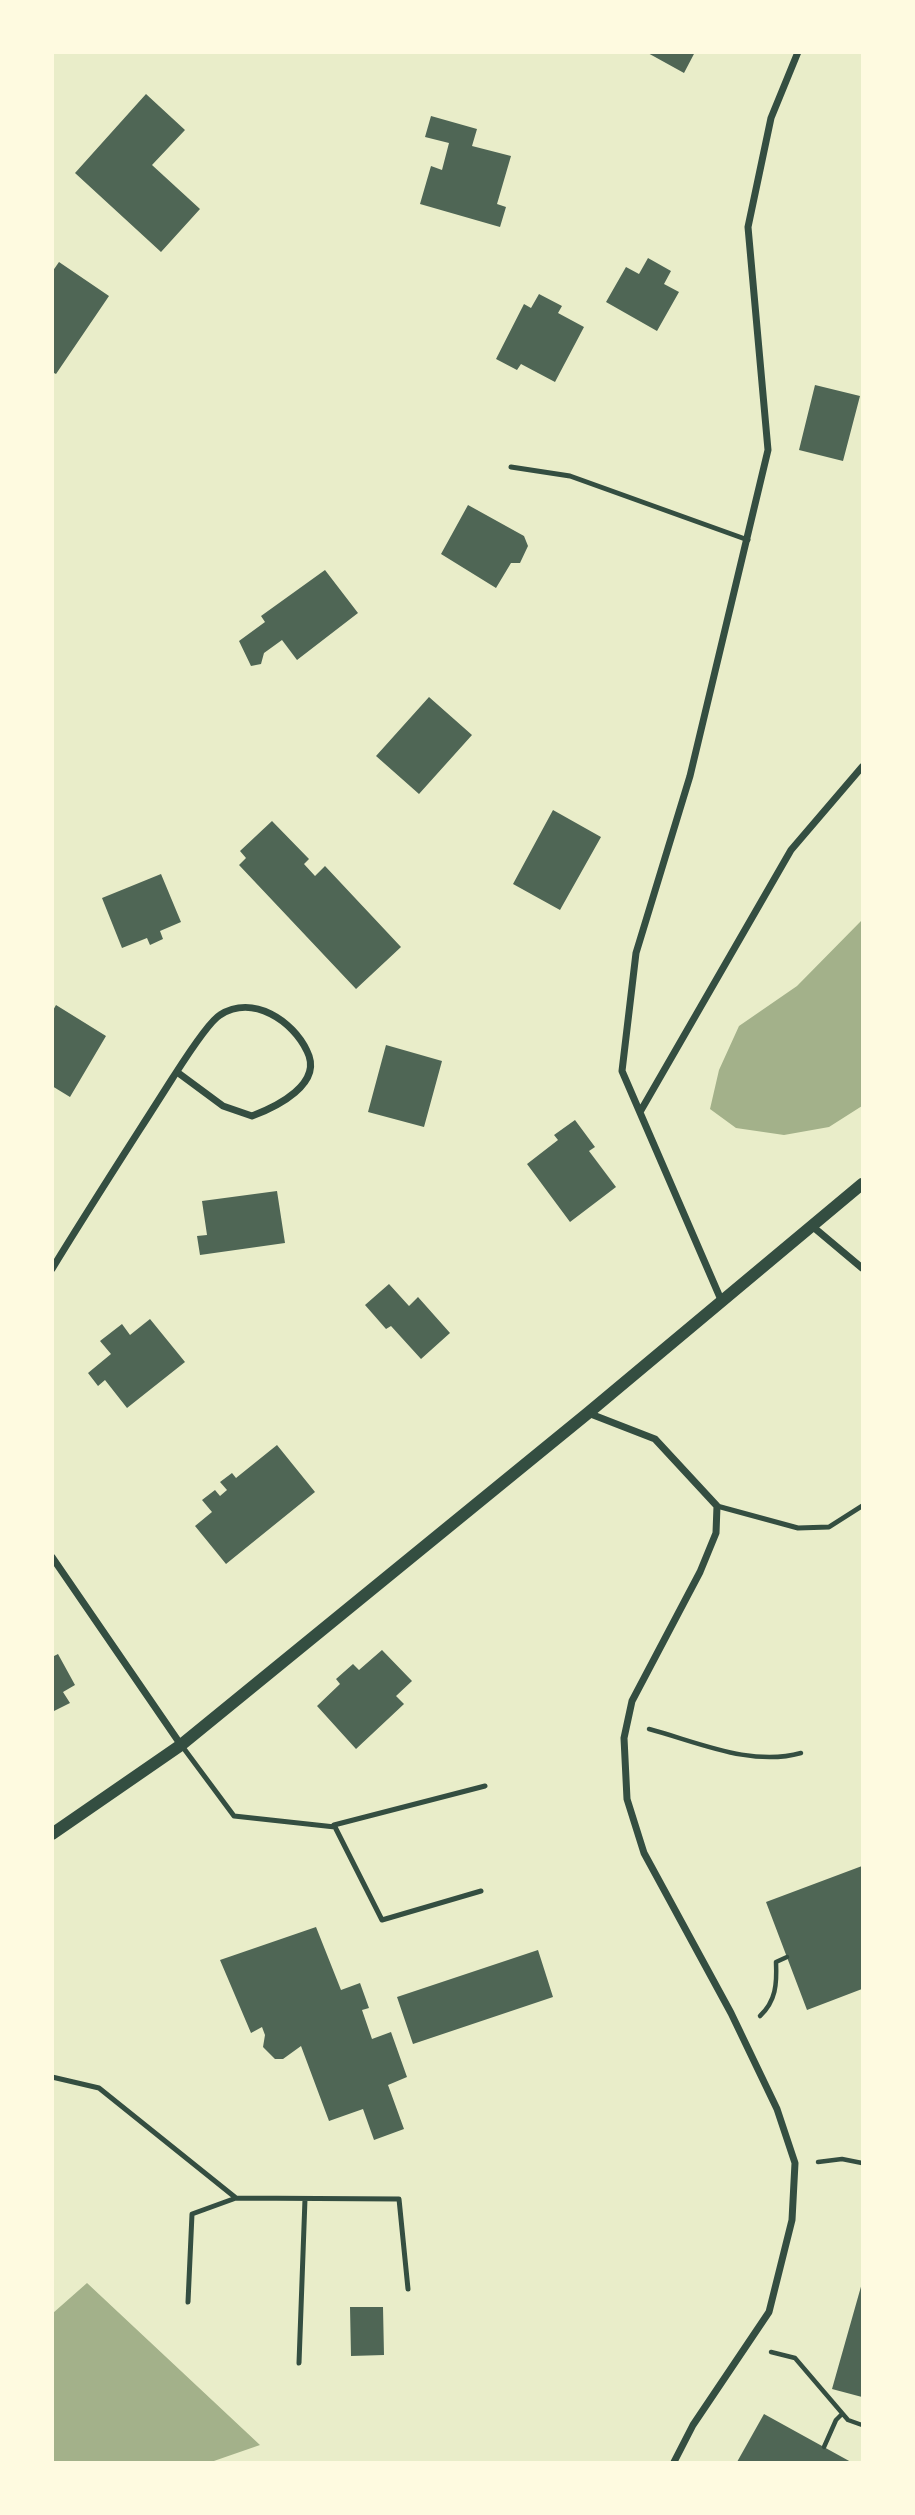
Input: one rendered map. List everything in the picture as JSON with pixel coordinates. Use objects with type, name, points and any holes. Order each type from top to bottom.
[{"type":"street","points":[[722,1301],[622,1071],[635,953],[690,776],[768,450],[748,227],[771,118],[798,52]]},
{"type":"street","points":[[640,1112],[791,850],[863,767]]},
{"type":"street","points":[[52,1269],[177,1072],[219,1015],[246,1007],[279,1016],[300,1036],[310,1056],[305,1082],[283,1104],[252,1116],[223,1106],[177,1072]]},
{"type":"street","points":[[52,1834],[181,1745],[589,1413],[863,1184]]},
{"type":"street","points":[[811,1225],[863,1268]]},
{"type":"street","points":[[589,1413],[655,1439],[718,1506],[716,1533],[701,1572],[632,1701],[624,1738],[627,1799],[643,1853],[741,2033],[777,2109],[795,2163],[792,2220],[769,2312],[693,2425],[674,2462]]},
{"type":"street","points":[[52,1557],[181,1745]]},
{"type":"lane","points":[[511,467],[570,476],[748,540]]},
{"type":"lane","points":[[718,1506],[798,1528],[829,1527],[863,1506]]},
{"type":"lane","points":[[181,1745],[234,1816],[331,1826],[485,1786]]},
{"type":"lane","points":[[331,1826],[335,1827],[382,1920],[481,1891]]},
{"type":"lane","points":[[52,2077],[99,2088],[236,2198]]},
{"type":"lane","points":[[188,2302],[192,2214],[236,2198],[399,2199],[408,2289]]},
{"type":"lane","points":[[299,2363],[305,2199]]},
{"type":"path","points":[[628,1721],[734,1753],[771,1758],[801,1753]]},
{"type":"path","points":[[741,2033],[772,2002],[776,1989],[776,1962],[787,1957]]},
{"type":"path","points":[[795,2163],[842,2159],[863,2163]]},
{"type":"path","points":[[747,2346],[795,2358],[842,2414],[848,2420],[863,2426]]},
{"type":"path","points":[[824,2447],[836,2420],[842,2414]]},
{"type":"shaded area","points":[[862,920],[862,1106],[829,1127],[784,1135],[736,1128],[710,1109],[719,1070],[739,1026],[797,986]]},
{"type":"shaded area","points":[[87,2283],[260,2445],[211,2462],[53,2462],[53,2313]]},
{"type":"building","points":[[646,52],[695,52],[684,73]]},
{"type":"building","points":[[146,94],[185,130],[152,165],[200,209],[161,252],[75,173]]},
{"type":"building","points":[[431,116],[477,129],[472,146],[511,156],[497,204],[506,207],[500,227],[420,204],[431,166],[442,170],[449,143],[425,137]]},
{"type":"building","points":[[648,258],[671,271],[664,284],[679,292],[657,331],[606,302],[626,267],[639,274]]},
{"type":"building","points":[[59,262],[109,296],[56,374],[52,372],[52,272]]},
{"type":"building","points":[[539,294],[562,306],[558,313],[584,327],[555,382],[521,364],[517,370],[496,359],[524,304],[531,308]]},
{"type":"building","points":[[815,385],[860,396],[843,461],[799,450]]},
{"type":"building","points":[[468,505],[524,536],[528,546],[520,563],[511,563],[496,588],[441,554]]},
{"type":"building","points":[[325,570],[358,613],[297,660],[282,640],[264,653],[261,664],[251,666],[239,641],[265,622],[261,616]]},
{"type":"building","points":[[429,697],[472,735],[419,794],[376,756]]},
{"type":"building","points":[[553,810],[601,837],[560,910],[513,884]]},
{"type":"building","points":[[272,821],[309,859],[304,864],[315,876],[325,866],[401,947],[356,989],[239,865],[246,858],[240,851]]},
{"type":"building","points":[[161,874],[181,922],[160,931],[163,939],[150,945],[147,938],[122,948],[102,898]]},
{"type":"building","points":[[56,1005],[106,1036],[70,1097],[52,1086],[52,1012]]},
{"type":"building","points":[[386,1045],[442,1061],[424,1127],[368,1112]]},
{"type":"building","points":[[575,1120],[595,1147],[589,1151],[616,1187],[570,1222],[527,1164],[558,1140],[554,1135]]},
{"type":"building","points":[[277,1191],[285,1243],[200,1255],[197,1236],[207,1235],[202,1201]]},
{"type":"building","points":[[389,1284],[409,1306],[418,1297],[450,1333],[421,1359],[391,1326],[386,1329],[365,1305]]},
{"type":"building","points":[[150,1319],[185,1362],[127,1408],[105,1380],[98,1386],[88,1373],[111,1354],[100,1341],[122,1324],[130,1335]]},
{"type":"building","points":[[277,1445],[315,1492],[226,1564],[195,1526],[212,1512],[202,1500],[215,1490],[220,1496],[227,1490],[220,1482],[232,1473],[236,1478]]},
{"type":"building","points":[[382,1650],[412,1681],[396,1696],[404,1704],[356,1749],[317,1706],[340,1684],[336,1679],[353,1664],[359,1670]]},
{"type":"building","points":[[58,1654],[75,1685],[63,1692],[70,1703],[52,1712],[52,1657]]},
{"type":"building","points":[[862,1866],[862,1989],[807,2010],[766,1902]]},
{"type":"building","points":[[316,1927],[341,1990],[360,1983],[369,2008],[362,2010],[372,2039],[391,2032],[407,2077],[388,2085],[404,2129],[374,2140],[363,2109],[329,2121],[301,2046],[283,2059],[275,2059],[263,2047],[265,2035],[262,2027],[251,2033],[220,1960]]},
{"type":"building","points":[[538,1950],[553,1997],[413,2044],[397,1997]]},
{"type":"building","points":[[862,2283],[862,2397],[832,2389]]},
{"type":"building","points":[[350,2307],[383,2307],[384,2355],[351,2356]]},
{"type":"building","points":[[764,2414],[851,2462],[737,2462]]}]
